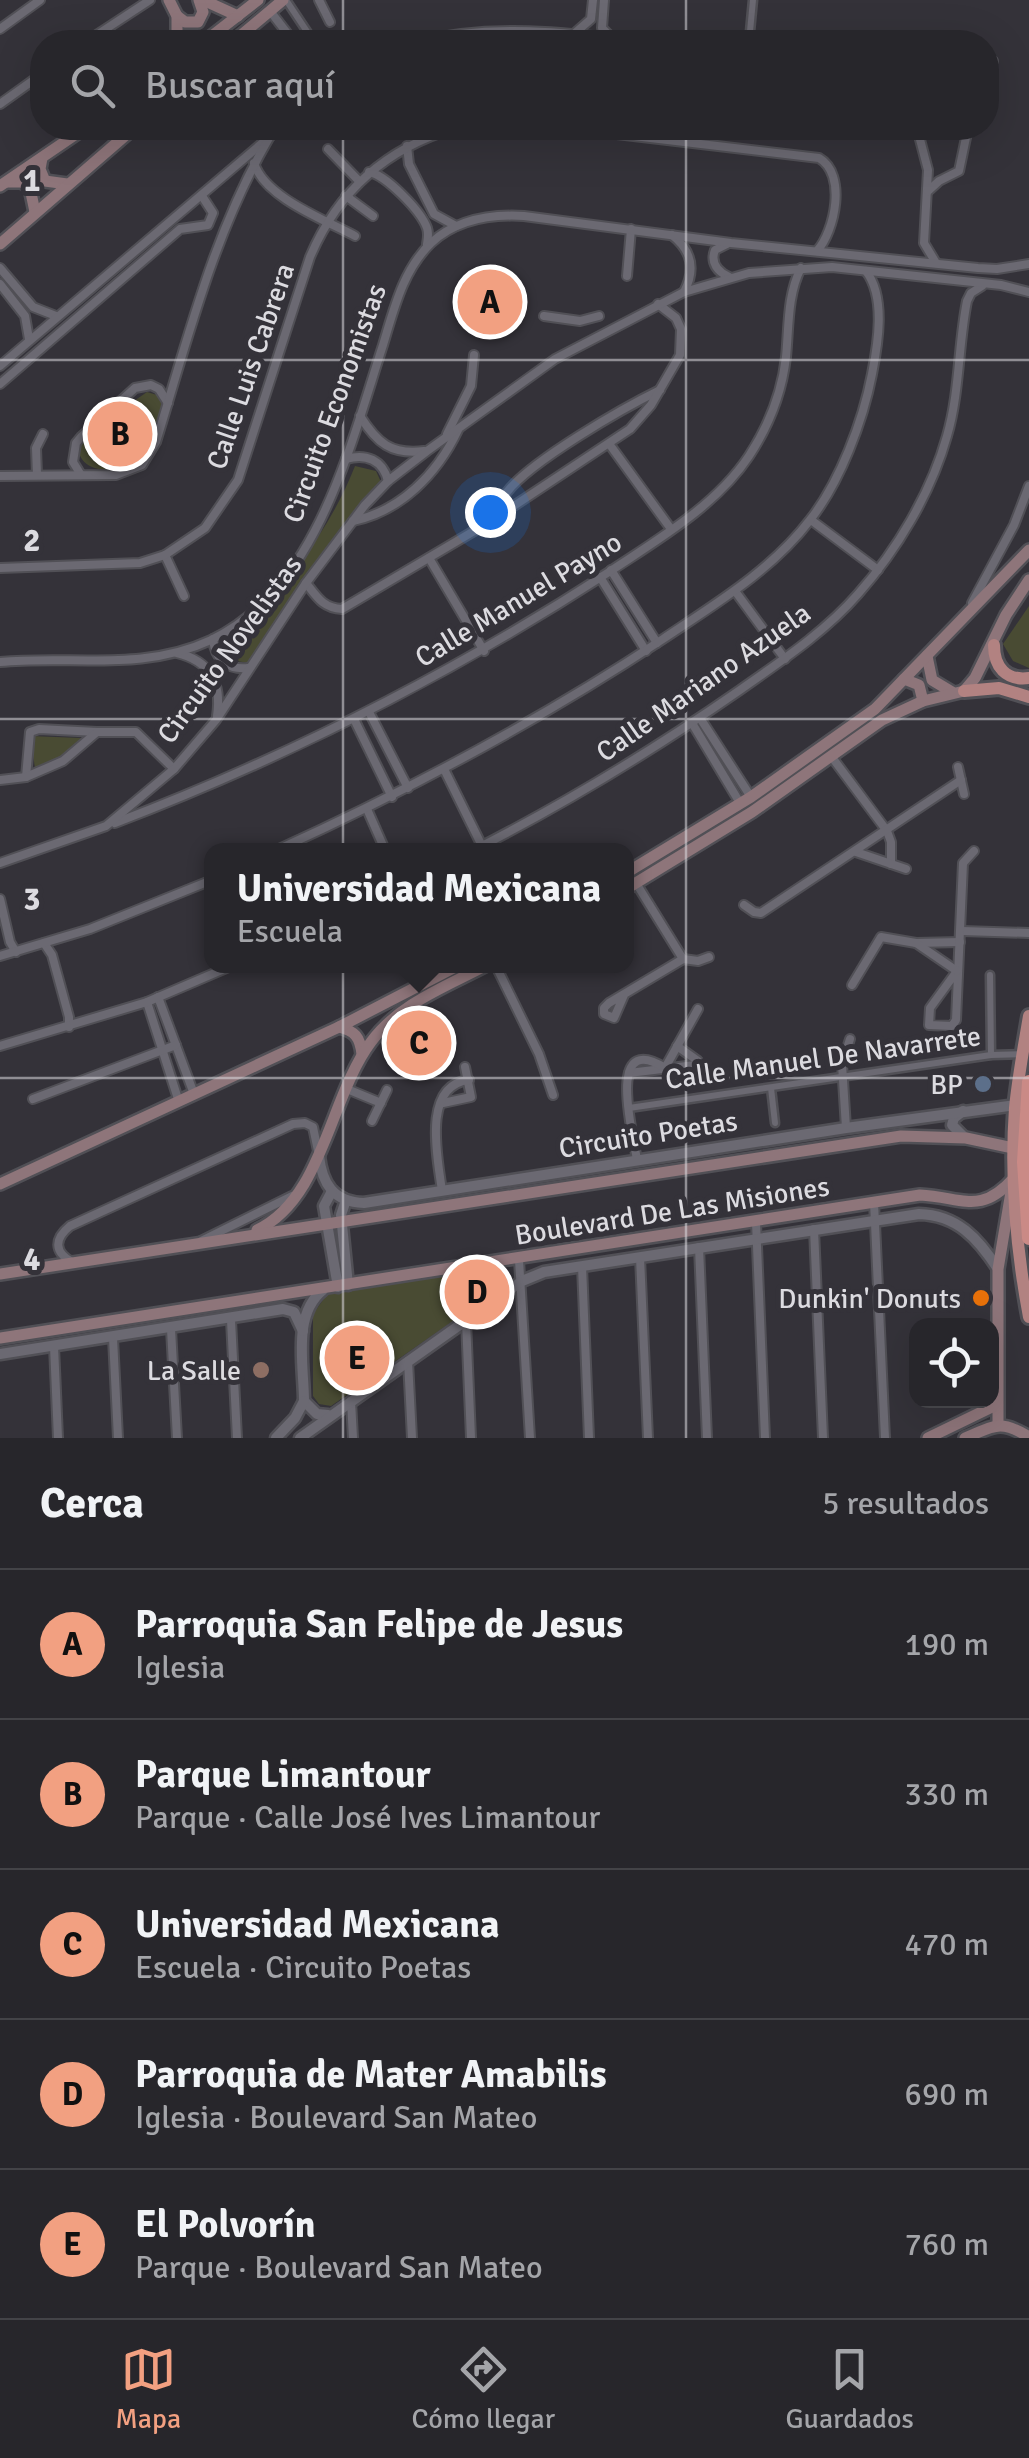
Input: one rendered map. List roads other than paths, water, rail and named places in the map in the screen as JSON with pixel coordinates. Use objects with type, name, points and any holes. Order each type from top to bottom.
[{"type":"highway","points":[[1029,1082],[1024,1162],[1029,1238]]},
{"type":"main road","points":[[169,0],[185,22],[198,22],[203,12],[201,0]]},
{"type":"main road","points":[[201,0],[238,16]]},
{"type":"main road","points":[[220,30],[258,0]]},
{"type":"main road","points":[[247,30],[285,0]]},
{"type":"main road","points":[[177,16],[177,30]]},
{"type":"main road","points":[[1,184],[68,140]]},
{"type":"main road","points":[[0,244],[120,140]]},
{"type":"main road","points":[[42,158],[40,169],[45,181],[67,184]]},
{"type":"main road","points":[[1,184],[17,181],[28,185],[34,195],[35,212]]},
{"type":"main road","points":[[634,879],[876,709],[1029,550]]},
{"type":"main road","points":[[958,692],[994,645],[1006,615],[1029,580]]},
{"type":"main road","points":[[994,645],[996,662],[1004,673],[1012,678],[1029,678]]},
{"type":"main road","points":[[928,656],[932,680],[958,692]]},
{"type":"main road","points":[[904,679],[919,686],[923,701]]},
{"type":"main road","points":[[634,880],[752,812],[882,720],[923,701],[999,688],[1029,698]]},
{"type":"main road","points":[[0,1184],[339,1027],[443,973]]},
{"type":"main road","points":[[249,1234],[276,1219],[297,1194],[362,1054],[387,1024],[407,1006],[471,973]]},
{"type":"main road","points":[[363,1014],[371,1026],[387,1024]]},
{"type":"main road","points":[[1029,1016],[1013,1148],[1019,1261],[1029,1317]]},
{"type":"main road","points":[[339,1027],[358,1037],[362,1054]]},
{"type":"main road","points":[[0,1274],[901,1136],[966,1138],[1013,1148]]},
{"type":"main road","points":[[997,1318],[998,1269],[1014,1178]]},
{"type":"main road","name":"Boulevard De Las Misiones","points":[[0,1338],[920,1195],[985,1202],[1000,1194],[1014,1178]]},
{"type":"main road","points":[[928,1438],[990,1408]]},
{"type":"main road","points":[[996,1408],[998,1424]]},
{"type":"main road","points":[[965,1438],[998,1424],[1011,1426],[1029,1437]]},
{"type":"street","points":[[0,30],[40,0]]},
{"type":"street","points":[[104,30],[150,0]]},
{"type":"street","points":[[285,0],[306,30]]},
{"type":"street","points":[[319,0],[330,22]]},
{"type":"street","points":[[580,30],[587,26],[593,0]]},
{"type":"street","points":[[604,0],[604,30]]},
{"type":"street","points":[[750,30],[753,0]]},
{"type":"street","points":[[270,10],[285,30]]},
{"type":"street","points":[[0,104],[30,83]]},
{"type":"street","points":[[0,366],[267,140]]},
{"type":"street","points":[[0,476],[116,475],[142,465],[156,442],[216,246],[268,140]]},
{"type":"street","name":"Calle Luis Cabrera","points":[[0,568],[118,566],[165,556],[205,528],[238,480],[310,257],[326,222],[368,172],[423,140]]},
{"type":"street","points":[[667,140],[819,158],[831,167],[835,182],[831,230],[816,251]]},
{"type":"street","points":[[921,140],[928,191],[924,243],[936,264]]},
{"type":"street","points":[[928,191],[959,171],[965,140]]},
{"type":"street","points":[[407,146],[409,164],[434,214],[456,226]]},
{"type":"street","points":[[328,149],[359,181]]},
{"type":"street","points":[[254,163],[265,184],[355,236]]},
{"type":"street","points":[[368,172],[387,180],[420,216],[428,232],[426,248]]},
{"type":"street","points":[[0,384],[180,229],[212,221],[213,214],[202,196]]},
{"type":"street","points":[[346,196],[373,216]]},
{"type":"street","name":"Circuito Economistas","points":[[0,662],[123,662],[176,653],[213,639],[245,616],[294,567],[321,519],[345,460],[400,290],[426,248],[456,226],[488,216],[510,215],[936,264],[997,269],[1029,264]]},
{"type":"street","points":[[203,226],[216,246]]},
{"type":"street","points":[[627,276],[631,229]]},
{"type":"street","points":[[671,234],[685,247],[690,260],[690,277],[684,292]]},
{"type":"street","points":[[730,278],[719,271],[713,256],[718,247],[731,243]]},
{"type":"street","points":[[0,268],[34,307],[56,316]]},
{"type":"street","name":"Circuito Novelistas","points":[[0,863],[106,826],[174,769],[216,720],[352,521],[388,481],[555,360],[585,343],[684,292],[730,278],[802,268],[866,271],[1029,292]]},
{"type":"street","name":"Calle Manuel Payno","points":[[106,826],[182,798],[354,720],[484,651],[671,529],[733,477],[768,422],[784,372],[793,288],[802,268]]},
{"type":"street","points":[[292,843],[392,797],[528,724],[646,651],[735,591],[778,556],[811,520],[855,435],[872,374],[877,302],[866,271]]},
{"type":"street","points":[[0,284],[25,316],[29,340]]},
{"type":"street","name":"Calle Mariano Azuela","points":[[487,843],[696,721],[785,659],[833,618],[878,570],[930,481],[947,438],[961,367],[967,301],[971,293],[986,284]]},
{"type":"street","points":[[306,583],[321,603],[342,608],[610,445],[644,416],[675,366],[682,340],[676,318],[658,304]]},
{"type":"street","points":[[544,316],[580,321],[600,316]]},
{"type":"street","points":[[580,321],[585,343]]},
{"type":"street","points":[[444,438],[466,398],[474,355]]},
{"type":"street","points":[[81,475],[73,462],[76,444],[135,388],[151,385],[159,389],[168,403]]},
{"type":"street","points":[[491,520],[521,477],[660,390]]},
{"type":"street","points":[[466,398],[486,410]]},
{"type":"street","points":[[360,416],[384,446],[404,453],[427,451]]},
{"type":"street","points":[[352,521],[377,516],[400,502],[440,462],[458,429]]},
{"type":"street","points":[[37,475],[36,448],[42,434]]},
{"type":"street","points":[[610,445],[671,529]]},
{"type":"street","points":[[345,460],[364,457],[376,461],[388,481]]},
{"type":"street","points":[[966,614],[1014,525],[1029,486]]},
{"type":"street","points":[[811,520],[878,570]]},
{"type":"street","points":[[165,556],[184,596]]},
{"type":"street","points":[[429,558],[484,651]]},
{"type":"street","points":[[610,570],[656,643]]},
{"type":"street","points":[[600,578],[646,651]]},
{"type":"street","points":[[735,591],[785,659]]},
{"type":"street","points":[[213,639],[221,660],[231,667],[248,668]]},
{"type":"street","points":[[176,653],[200,661],[210,671],[218,692],[216,720]]},
{"type":"street","points":[[369,712],[408,788]]},
{"type":"street","points":[[354,720],[392,797]]},
{"type":"street","points":[[696,721],[746,800]]},
{"type":"street","points":[[26,778],[30,732],[39,730],[136,732],[174,769]]},
{"type":"street","points":[[0,780],[26,778],[62,761],[98,732]]},
{"type":"street","points":[[831,756],[887,832],[892,864]]},
{"type":"street","points":[[958,767],[964,794]]},
{"type":"street","points":[[444,769],[476,843]]},
{"type":"street","points":[[744,905],[761,912],[961,780]]},
{"type":"street","points":[[367,809],[382,843]]},
{"type":"street","points":[[957,971],[930,1008],[929,1025],[952,1026],[956,1020],[962,863],[974,851]]},
{"type":"street","points":[[856,852],[906,869]]},
{"type":"street","points":[[0,956],[131,914],[204,883]]},
{"type":"street","points":[[634,888],[686,960]]},
{"type":"street","points":[[0,900],[16,952]]},
{"type":"street","points":[[962,931],[1029,933]]},
{"type":"street","points":[[852,985],[882,937],[916,943],[960,942]]},
{"type":"street","points":[[44,943],[52,955],[69,1027]]},
{"type":"street","points":[[916,943],[957,971]]},
{"type":"street","points":[[624,995],[614,1018],[604,1014],[604,1008],[624,995],[686,960],[709,957]]},
{"type":"street","points":[[0,1046],[146,1002],[214,973]]},
{"type":"street","points":[[499,973],[539,1054],[553,1095]]},
{"type":"street","points":[[990,976],[991,1055]]},
{"type":"street","points":[[158,996],[194,1094]]},
{"type":"street","points":[[146,1002],[179,1102]]},
{"type":"street","points":[[665,1068],[698,1009]]},
{"type":"street","points":[[846,1128],[842,1077],[844,1052],[850,1039]]},
{"type":"street","points":[[33,1099],[176,1045]]},
{"type":"street","name":"Calle Manuel De Navarrete","points":[[637,1160],[629,1108],[629,1073],[698,1062],[696,1056],[677,1046]]},
{"type":"street","name":"Calle Manuel De Navarrete","points":[[629,1108],[991,1055],[1023,1054]]},
{"type":"street","points":[[442,1103],[470,1097],[465,1067]]},
{"type":"street","points":[[442,1192],[434,1126],[453,1084],[469,1080]]},
{"type":"street","points":[[771,1088],[776,1123]]},
{"type":"street","points":[[347,1089],[381,1103]]},
{"type":"street","points":[[372,1121],[387,1090]]},
{"type":"street","name":"Circuito Poetas","points":[[346,1200],[364,1203],[442,1192],[1016,1105]]},
{"type":"street","points":[[964,1110],[952,1125],[966,1138]]},
{"type":"street","points":[[72,1262],[60,1254],[57,1246],[61,1233],[70,1226],[293,1124],[305,1123],[313,1127],[321,1176],[332,1192],[346,1200],[342,1220],[343,1286]]},
{"type":"street","points":[[670,1156],[672,1172]]},
{"type":"street","points":[[332,1192],[324,1206],[343,1286]]},
{"type":"street","points":[[197,1242],[297,1194]]},
{"type":"street","points":[[946,1199],[944,1216],[969,1232],[998,1269]]},
{"type":"street","points":[[874,1202],[885,1438]]},
{"type":"street","name":"Boulevard De Las Misiones","points":[[522,1281],[544,1272],[876,1218],[944,1216]]},
{"type":"street","points":[[756,1222],[765,1438]]},
{"type":"street","points":[[814,1228],[822,1438]]},
{"type":"street","points":[[699,1246],[707,1438]]},
{"type":"street","points":[[640,1257],[648,1438]]},
{"type":"street","points":[[520,1260],[530,1438]]},
{"type":"street","points":[[582,1266],[589,1438]]},
{"type":"street","points":[[288,1436],[351,1401],[522,1281]]},
{"type":"street","points":[[288,1436],[304,1401],[306,1312],[323,1290]]},
{"type":"street","points":[[0,1354],[288,1309],[294,1312],[303,1331]]},
{"type":"street","points":[[231,1320],[236,1438]]},
{"type":"street","points":[[466,1321],[471,1438]]},
{"type":"street","points":[[171,1329],[176,1438]]},
{"type":"street","points":[[114,1338],[118,1438]]},
{"type":"street","points":[[54,1346],[58,1438]]},
{"type":"street","points":[[408,1362],[412,1438]]},
{"type":"street","points":[[304,1401],[317,1414],[331,1414]]},
{"type":"street","points":[[351,1401],[352,1438]]},
{"type":"place","name":"Parroquia San Felipe de Jesus","points":[[490,302]]},
{"type":"place","name":"Parque Limantour","points":[[120,434]]},
{"type":"place","name":"Universidad Mexicana","points":[[419,1043]]},
{"type":"place","name":"BP","points":[[983,1084]]},
{"type":"place","name":"Parroquia de Mater Amabilis","points":[[477,1292]]},
{"type":"place","name":"Dunkin' Donuts","points":[[981,1298]]},
{"type":"place","name":"El Polvorín","points":[[357,1358]]},
{"type":"place","name":"La Salle","points":[[261,1370]]}]
